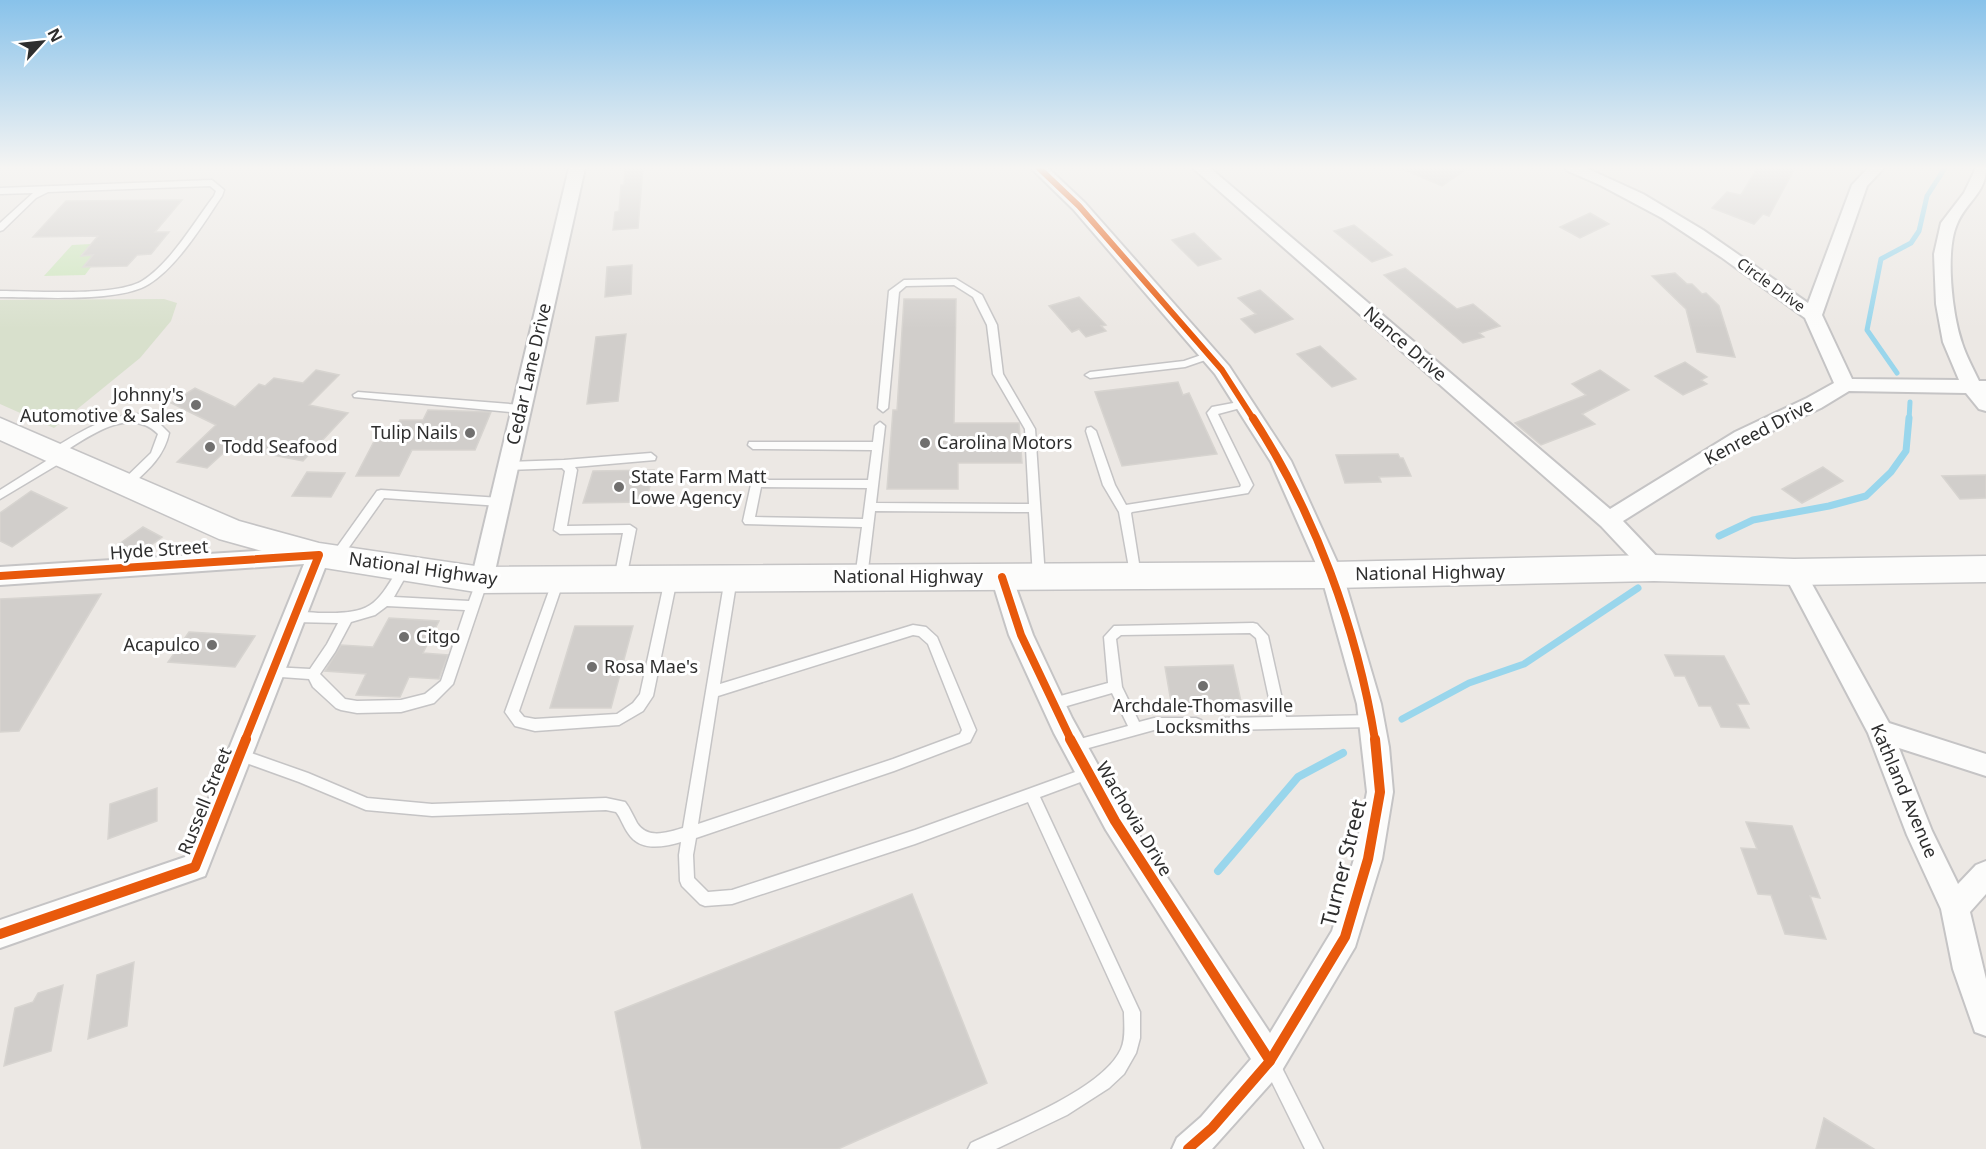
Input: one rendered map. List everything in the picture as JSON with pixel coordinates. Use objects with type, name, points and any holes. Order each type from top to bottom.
[{"type":"main road","name":"National Highway","points":[[4,434],[59,455],[230,531],[328,556],[405,567],[478,593],[558,580],[620,579],[1332,575],[1654,568],[1794,572],[1986,569]]},
{"type":"street","name":"Cedar Lane Drive","points":[[478,593],[565,222]]},
{"type":"street","name":"Turner Street","points":[[1093,222],[1210,355],[1281,461],[1332,575],[1350,632],[1372,721],[1380,792],[1368,859],[1345,937],[1269,1060],[1212,1128],[1188,1149]]},
{"type":"street","name":"Nance Drive","points":[[1263,222],[1609,520]]},
{"type":"street","name":"Circle Drive","points":[[1680,222],[1813,315]]},
{"type":"street","points":[[1847,222],[1813,315],[1845,385],[1979,387]]},
{"type":"street","points":[[1951,222],[1943,254],[1945,304],[1952,342],[1979,387],[1986,404]]},
{"type":"street","name":"Kenreed Drive","points":[[1609,520],[1742,437],[1814,403],[1845,385]]},
{"type":"street","points":[[1609,520],[1654,568]]},
{"type":"street","name":"Hyde Street","points":[[0,576],[328,556]]},
{"type":"street","name":"Russell Street","points":[[0,934],[195,867],[294,617],[328,556]]},
{"type":"street","name":"Kathland Avenue","points":[[1794,572],[1880,730],[1920,835],[1954,908],[1968,969],[1986,1021]]},
{"type":"street","name":"Wachovia Drive","points":[[1002,577],[1021,635],[1074,746],[1115,821],[1269,1060]]},
{"type":"street","points":[[1880,730],[1986,765]]},
{"type":"street","points":[[1954,908],[1986,874]]},
{"type":"lane","points":[[0,294],[112,293],[129,289],[147,281],[160,271],[198,222]]},
{"type":"lane","points":[[883,408],[894,291],[904,283],[956,282],[977,295],[992,325],[998,374],[1030,429],[1040,577]]},
{"type":"lane","points":[[1090,375],[1185,364],[1210,355]]},
{"type":"lane","points":[[358,395],[521,409]]},
{"type":"lane","points":[[1125,512],[1129,508],[1244,490],[1246,485],[1212,413],[1216,409],[1244,404]]},
{"type":"lane","points":[[0,495],[104,425],[129,418],[148,420],[164,433],[162,446],[152,460],[125,484]]},
{"type":"lane","points":[[861,578],[880,426]]},
{"type":"lane","points":[[1091,431],[1109,485],[1125,512],[1135,576]]},
{"type":"lane","points":[[753,445],[878,446]]},
{"type":"lane","points":[[508,465],[651,458]]},
{"type":"lane","points":[[564,464],[571,470],[560,530],[630,530],[620,579]]},
{"type":"lane","points":[[868,523],[750,521],[756,483],[873,484]]},
{"type":"lane","points":[[328,556],[381,494],[500,502]]},
{"type":"lane","points":[[870,507],[1035,508]]},
{"type":"lane","points":[[294,617],[347,617],[366,614],[377,608],[383,601],[405,567]]},
{"type":"lane","points":[[731,578],[686,855],[687,881],[705,899],[732,897],[915,837],[1089,773]]},
{"type":"lane","points":[[558,580],[512,712],[520,723],[535,725],[620,719],[638,707],[646,696],[671,579]]},
{"type":"lane","points":[[313,674],[318,683],[341,704],[357,707],[401,706],[429,699],[446,684],[478,593],[383,601]]},
{"type":"lane","points":[[313,674],[331,648],[347,617]]},
{"type":"lane","points":[[1136,729],[1115,687],[1110,637],[1118,630],[1252,628],[1262,636],[1281,723]]},
{"type":"lane","points":[[240,755],[303,777],[366,804],[432,810],[606,804],[620,806],[638,835],[647,840],[660,840],[690,833],[894,765],[965,738],[969,730],[933,640],[922,631],[913,630],[713,692]]},
{"type":"lane","points":[[272,672],[313,674]]},
{"type":"lane","points":[[1053,704],[1115,687]]},
{"type":"lane","points":[[1225,724],[1372,721]]},
{"type":"lane","points":[[1074,746],[1154,724],[1196,724]]},
{"type":"lane","points":[[977,1149],[1083,1096],[1112,1077],[1128,1054],[1132,1032],[1132,1012],[1032,794]]},
{"type":"lane","points":[[1269,1060],[1314,1149]]},
{"type":"green space","points":[[91,244],[81,255],[93,255],[84,266],[91,267],[85,275],[44,276],[72,245]]},
{"type":"green space","points":[[164,299],[177,303],[171,321],[140,358],[54,428],[0,404],[0,300]]},
{"type":"building","points":[[47,222],[164,222],[155,232],[169,232],[151,254],[137,255],[127,266],[83,267],[93,255],[81,256],[98,236],[33,237]]},
{"type":"building","points":[[614,222],[639,222],[638,228],[613,230]]},
{"type":"building","points":[[1572,222],[1605,222],[1609,224],[1580,238],[1560,227]]},
{"type":"building","points":[[1354,225],[1392,255],[1372,262],[1334,231]]},
{"type":"building","points":[[1194,233],[1221,259],[1198,266],[1172,240]]},
{"type":"building","points":[[632,265],[631,294],[605,297],[607,267]]},
{"type":"building","points":[[1405,268],[1457,309],[1473,304],[1500,326],[1479,333],[1484,337],[1463,343],[1384,275]]},
{"type":"building","points":[[1675,273],[1702,294],[1706,293],[1719,306],[1735,357],[1697,352],[1686,309],[1652,276]]},
{"type":"building","points":[[1260,290],[1293,319],[1255,333],[1241,319],[1256,314],[1238,298]]},
{"type":"building","points":[[1079,297],[1106,325],[1101,326],[1106,331],[1086,337],[1079,329],[1072,332],[1049,306]]},
{"type":"building","points":[[904,299],[956,299],[954,423],[1019,423],[1022,463],[958,463],[958,489],[887,489],[893,410],[897,410]]},
{"type":"building","points":[[626,334],[618,401],[587,404],[596,337]]},
{"type":"building","points":[[1320,346],[1356,379],[1332,387],[1297,354]]},
{"type":"building","points":[[1685,362],[1707,377],[1701,380],[1707,384],[1683,395],[1655,376]]},
{"type":"building","points":[[316,370],[339,375],[309,405],[348,413],[303,461],[230,447],[207,468],[177,462],[216,425],[171,403],[195,388],[235,407],[259,384],[265,386],[274,378],[303,383]]},
{"type":"building","points":[[1600,370],[1629,390],[1582,414],[1595,424],[1541,445],[1515,423],[1586,395],[1572,384]]},
{"type":"building","points":[[1178,382],[1183,395],[1189,393],[1217,454],[1122,466],[1095,392]]},
{"type":"building","points":[[428,410],[491,412],[475,450],[412,450],[399,476],[356,476],[379,432],[393,432],[400,420],[423,420]]},
{"type":"building","points":[[1398,454],[1400,458],[1403,458],[1411,476],[1379,477],[1381,482],[1345,483],[1336,455]]},
{"type":"building","points":[[1823,467],[1843,481],[1802,503],[1782,489]]},
{"type":"building","name":"State Farm Matt Lowe Agency","points":[[654,470],[646,502],[583,503],[593,471]]},
{"type":"building","points":[[307,472],[345,473],[331,497],[292,496]]},
{"type":"building","points":[[1986,475],[1986,498],[1960,499],[1942,476]]},
{"type":"building","points":[[31,491],[67,508],[12,547],[0,541],[0,513]]},
{"type":"building","points":[[143,527],[162,537],[137,555],[118,545]]},
{"type":"building","points":[[101,594],[19,731],[0,732],[0,599]]},
{"type":"building","points":[[389,618],[439,621],[423,653],[448,655],[439,679],[409,677],[400,697],[356,695],[366,674],[325,671],[341,645],[373,647]]},
{"type":"building","name":"Rosa Mae's","points":[[575,626],[633,626],[611,708],[550,708]]},
{"type":"building","points":[[189,632],[255,636],[235,667],[168,662]]},
{"type":"building","points":[[1665,655],[1724,656],[1749,704],[1737,704],[1749,728],[1721,727],[1711,706],[1699,706],[1685,676],[1675,676]]},
{"type":"building","name":"Archdale-Thomasville Locksmiths","points":[[1233,665],[1242,706],[1172,708],[1165,667]]},
{"type":"building","points":[[157,788],[157,821],[108,839],[110,804]]},
{"type":"building","points":[[1746,822],[1792,826],[1820,898],[1810,896],[1826,939],[1785,934],[1771,895],[1758,894],[1741,848],[1757,849]]},
{"type":"building","points":[[912,894],[987,1083],[838,1149],[642,1149],[615,1012]]},
{"type":"building","points":[[134,962],[127,1026],[88,1039],[97,975]]},
{"type":"building","points":[[63,985],[51,1051],[4,1066],[15,1008],[33,1002],[38,993]]},
{"type":"building","points":[[1824,1118],[1874,1149],[1816,1149]]},
{"type":"waterway","points":[[1897,373],[1867,330],[1881,259],[1911,243],[1919,231],[1921,222]]},
{"type":"waterway","points":[[1909,420],[1910,402]]},
{"type":"waterway","points":[[1719,536],[1753,520],[1829,506],[1866,496],[1891,472],[1906,451],[1909,418]]},
{"type":"waterway","points":[[1402,719],[1469,683],[1524,664],[1638,588]]},
{"type":"waterway","points":[[1218,871],[1298,777],[1343,753]]},
{"type":"cycle path","points":[[1093,222],[1222,370],[1281,461],[1332,575],[1369,704],[1376,747],[1380,792],[1368,859],[1345,937],[1270,1061],[1212,1128],[1188,1149]]},
{"type":"cycle path","points":[[0,576],[319,555],[195,867],[0,934]]},
{"type":"cycle path","points":[[1002,577],[1021,635],[1063,725],[1115,821],[1270,1061]]},
{"type":"place","name":"Johnny's Automotive & Sales","points":[[196,405]]},
{"type":"place","name":"Tulip Nails","points":[[470,433]]},
{"type":"place","name":"Carolina Motors","points":[[925,443]]},
{"type":"place","name":"Todd Seafood","points":[[210,447]]},
{"type":"place","name":"State Farm Matt Lowe Agency","points":[[619,487]]},
{"type":"place","name":"Citgo","points":[[404,637]]},
{"type":"place","name":"Acapulco","points":[[212,645]]},
{"type":"place","name":"Rosa Mae's","points":[[592,667]]},
{"type":"place","name":"Archdale-Thomasville Locksmiths","points":[[1203,686]]}]
